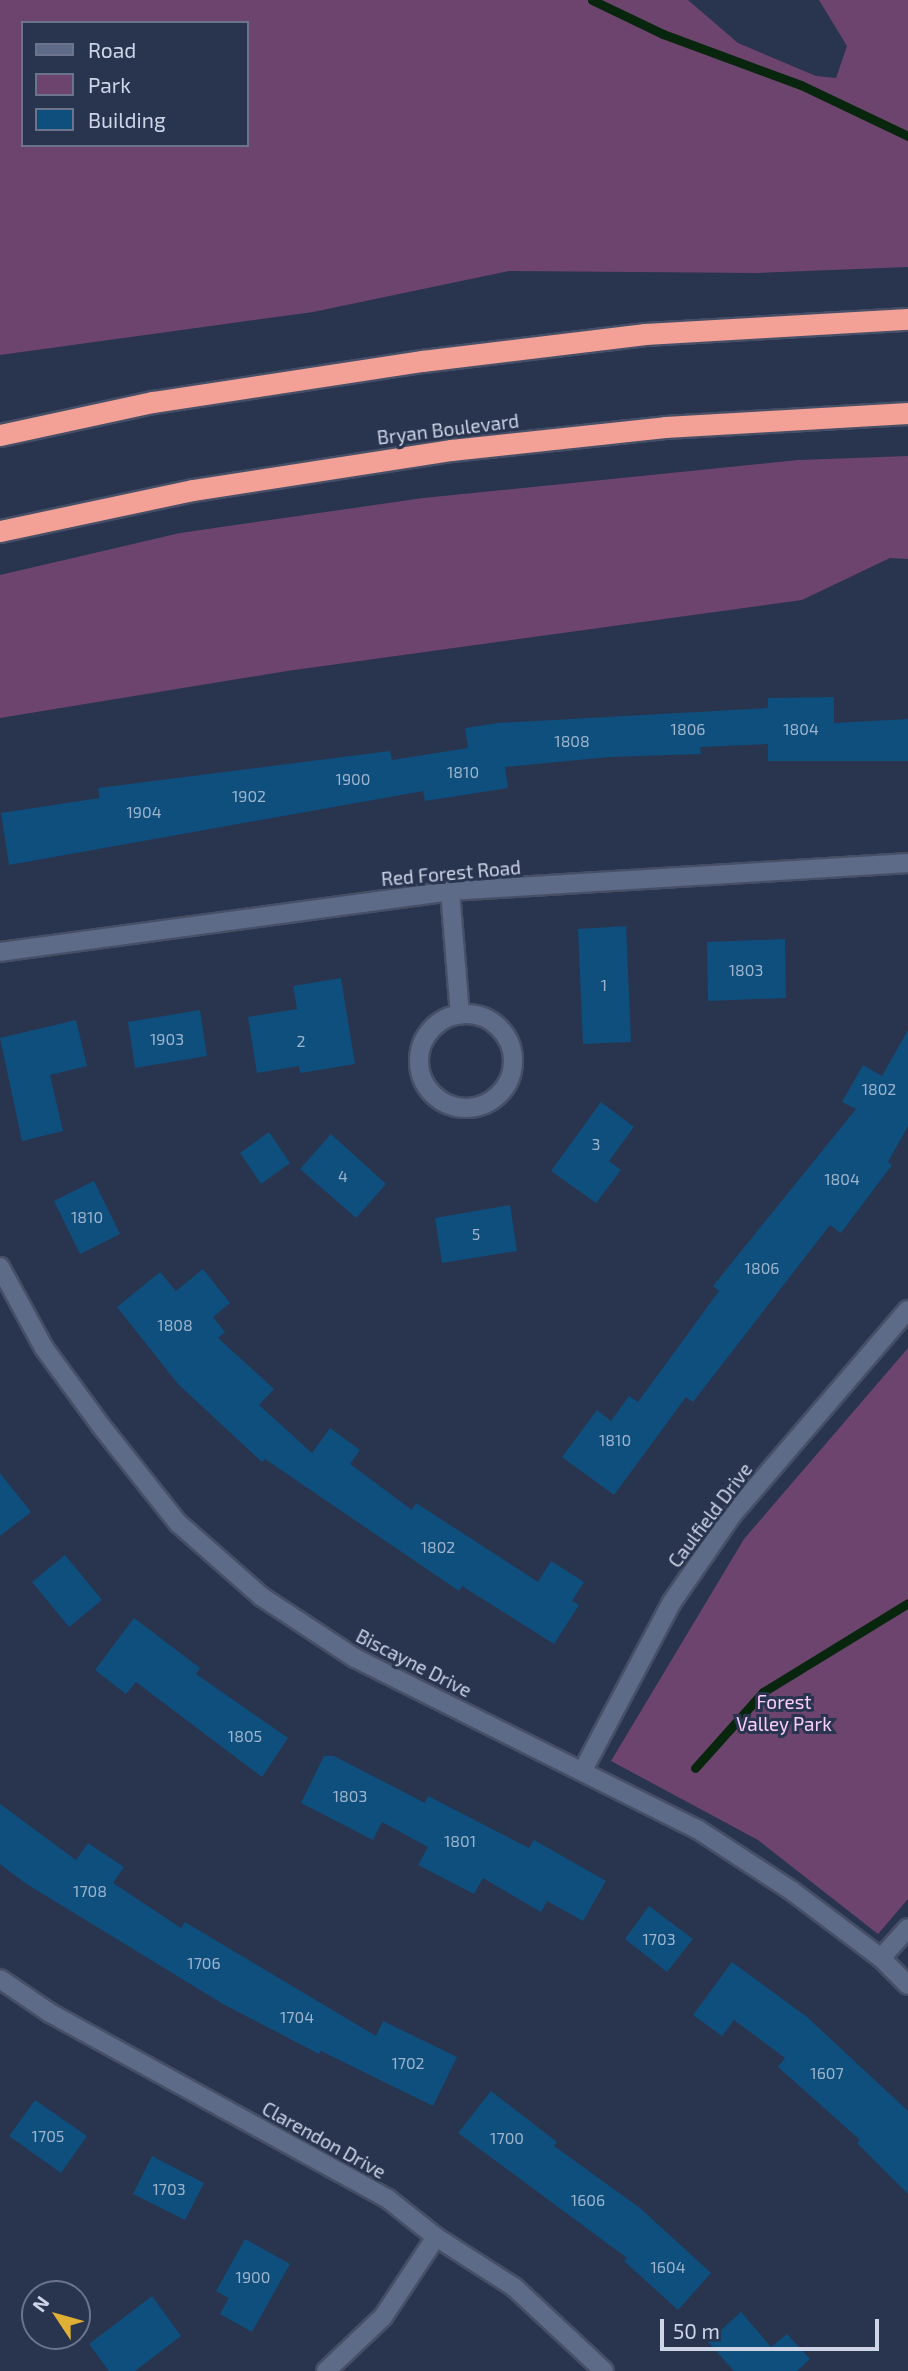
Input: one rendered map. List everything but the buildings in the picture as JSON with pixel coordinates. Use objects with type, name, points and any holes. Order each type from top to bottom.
[{"type":"highway","points":[[0,435],[153,402],[422,361],[645,334],[908,319]]},
{"type":"highway","name":"Bryan Boulevard","points":[[0,530],[193,490],[452,450],[665,427],[908,413]]},
{"type":"street","name":"Red Forest Road","points":[[0,952],[450,891],[908,863]]},
{"type":"street","points":[[450,891],[460,1014]]},
{"type":"street","points":[[460,1014],[492,1021],[511,1047],[513,1063],[505,1086],[488,1103],[472,1108],[443,1102],[423,1081],[419,1066],[425,1038],[446,1019],[460,1014]]},
{"type":"street","name":"Biscayne Drive","points":[[0,1267],[44,1349],[178,1523],[262,1597],[355,1658],[697,1829],[792,1891],[881,1958],[908,1985]]},
{"type":"street","name":"Caulfield Drive","points":[[583,1770],[672,1602],[732,1515],[908,1310]]},
{"type":"street","points":[[881,1958],[908,1928]]},
{"type":"street","name":"Clarendon Drive","points":[[0,1979],[50,2013],[388,2199],[436,2237],[514,2287],[604,2371]]},
{"type":"street","points":[[326,2371],[383,2317],[436,2237]]},
{"type":"green space","points":[[0,0],[688,0],[738,43],[816,76],[836,78],[847,46],[819,0],[908,0],[908,267],[756,273],[509,271],[313,312],[0,355]]},
{"type":"green space","points":[[908,456],[908,559],[890,558],[802,600],[287,671],[0,718],[0,575],[180,533],[423,498],[798,460]]},
{"type":"green space","name":"Forest Valley Park","points":[[908,1348],[908,1899],[878,1934],[758,1840],[611,1761],[744,1539]]},
{"type":"waterway","points":[[592,0],[663,34],[801,85],[908,136]]},
{"type":"waterway","points":[[695,1768],[763,1692],[908,1603]]}]
